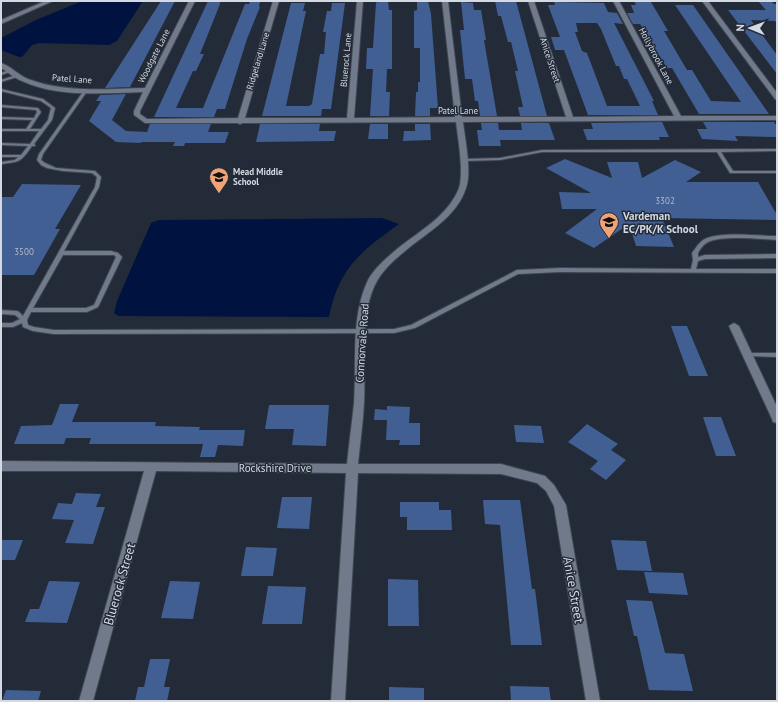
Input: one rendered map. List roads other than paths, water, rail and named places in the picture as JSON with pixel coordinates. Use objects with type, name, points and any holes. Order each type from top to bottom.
[{"type":"street","points":[[1,22],[50,1]]},
{"type":"street","name":"Woodgate Lane","points":[[140,118],[137,115],[137,112],[192,1]]},
{"type":"street","name":"Ridgeland Lane","points":[[240,122],[276,1]]},
{"type":"street","name":"Bluerock Lane","points":[[350,121],[360,1]]},
{"type":"street","name":"Connorvale Road","points":[[338,701],[352,468],[359,403],[364,303],[373,280],[391,258],[437,222],[454,205],[463,187],[464,160],[445,1]]},
{"type":"street","name":"Anice Street","points":[[531,1],[570,119]]},
{"type":"street","name":"Hollybrook Lane","points":[[616,1],[679,119]]},
{"type":"street","points":[[705,1],[777,98]]},
{"type":"street","name":"Patel Lane","points":[[1,65],[16,76],[44,86],[86,90],[147,90]]},
{"type":"street","name":"Patel Lane","points":[[140,118],[151,122],[777,118]]},
{"type":"street","points":[[734,326],[777,419]]},
{"type":"street","name":"Rockshire Drive","points":[[1,466],[502,469],[541,478],[545,483]]},
{"type":"street","name":"Bluerock Street","points":[[86,701],[151,467]]},
{"type":"street","name":"Anice Street","points":[[545,483],[560,505],[593,701]]},
{"type":"lane","points":[[1,74],[9,71]]},
{"type":"lane","points":[[1,81],[16,76]]},
{"type":"lane","points":[[1,90],[42,100],[53,108],[50,120],[33,145],[23,156],[16,161],[1,163]]},
{"type":"lane","points":[[1,325],[13,325],[24,320],[97,187],[99,177],[93,172],[50,169],[42,166],[39,160],[41,154],[86,90]]},
{"type":"lane","points":[[1,106],[33,108],[39,112],[27,130]]},
{"type":"lane","points":[[1,118],[35,119]]},
{"type":"lane","points":[[1,130],[43,130]]},
{"type":"lane","points":[[1,144],[33,145]]},
{"type":"lane","points":[[718,150],[732,172],[777,172]]},
{"type":"lane","points":[[464,160],[500,159],[542,151],[777,150]]},
{"type":"lane","points":[[1,156],[23,156]]},
{"type":"lane","points":[[693,270],[696,260],[695,253],[703,243],[709,240],[732,238],[777,238]]},
{"type":"lane","points":[[30,310],[86,310],[93,308],[96,306],[119,257],[112,253],[62,253]]},
{"type":"lane","points":[[696,260],[712,256],[777,256]]},
{"type":"lane","points":[[1,312],[16,313],[24,320],[25,326],[33,329],[54,332],[394,331],[413,327],[517,272],[693,270],[777,271]]},
{"type":"lane","points":[[748,355],[777,355]]},
{"type":"water","points":[[82,1],[143,1],[117,41],[109,45],[39,43],[32,45],[22,57],[1,50],[1,38],[36,20]]},
{"type":"water","points":[[382,218],[399,224],[373,243],[362,253],[345,273],[333,300],[329,317],[118,316],[114,313],[117,301],[151,223],[159,220]]},
{"type":"place","name":"Mead Middle School","points":[[219,194]]},
{"type":"place","name":"Vardeman EC/PK/K School","points":[[609,239]]}]
